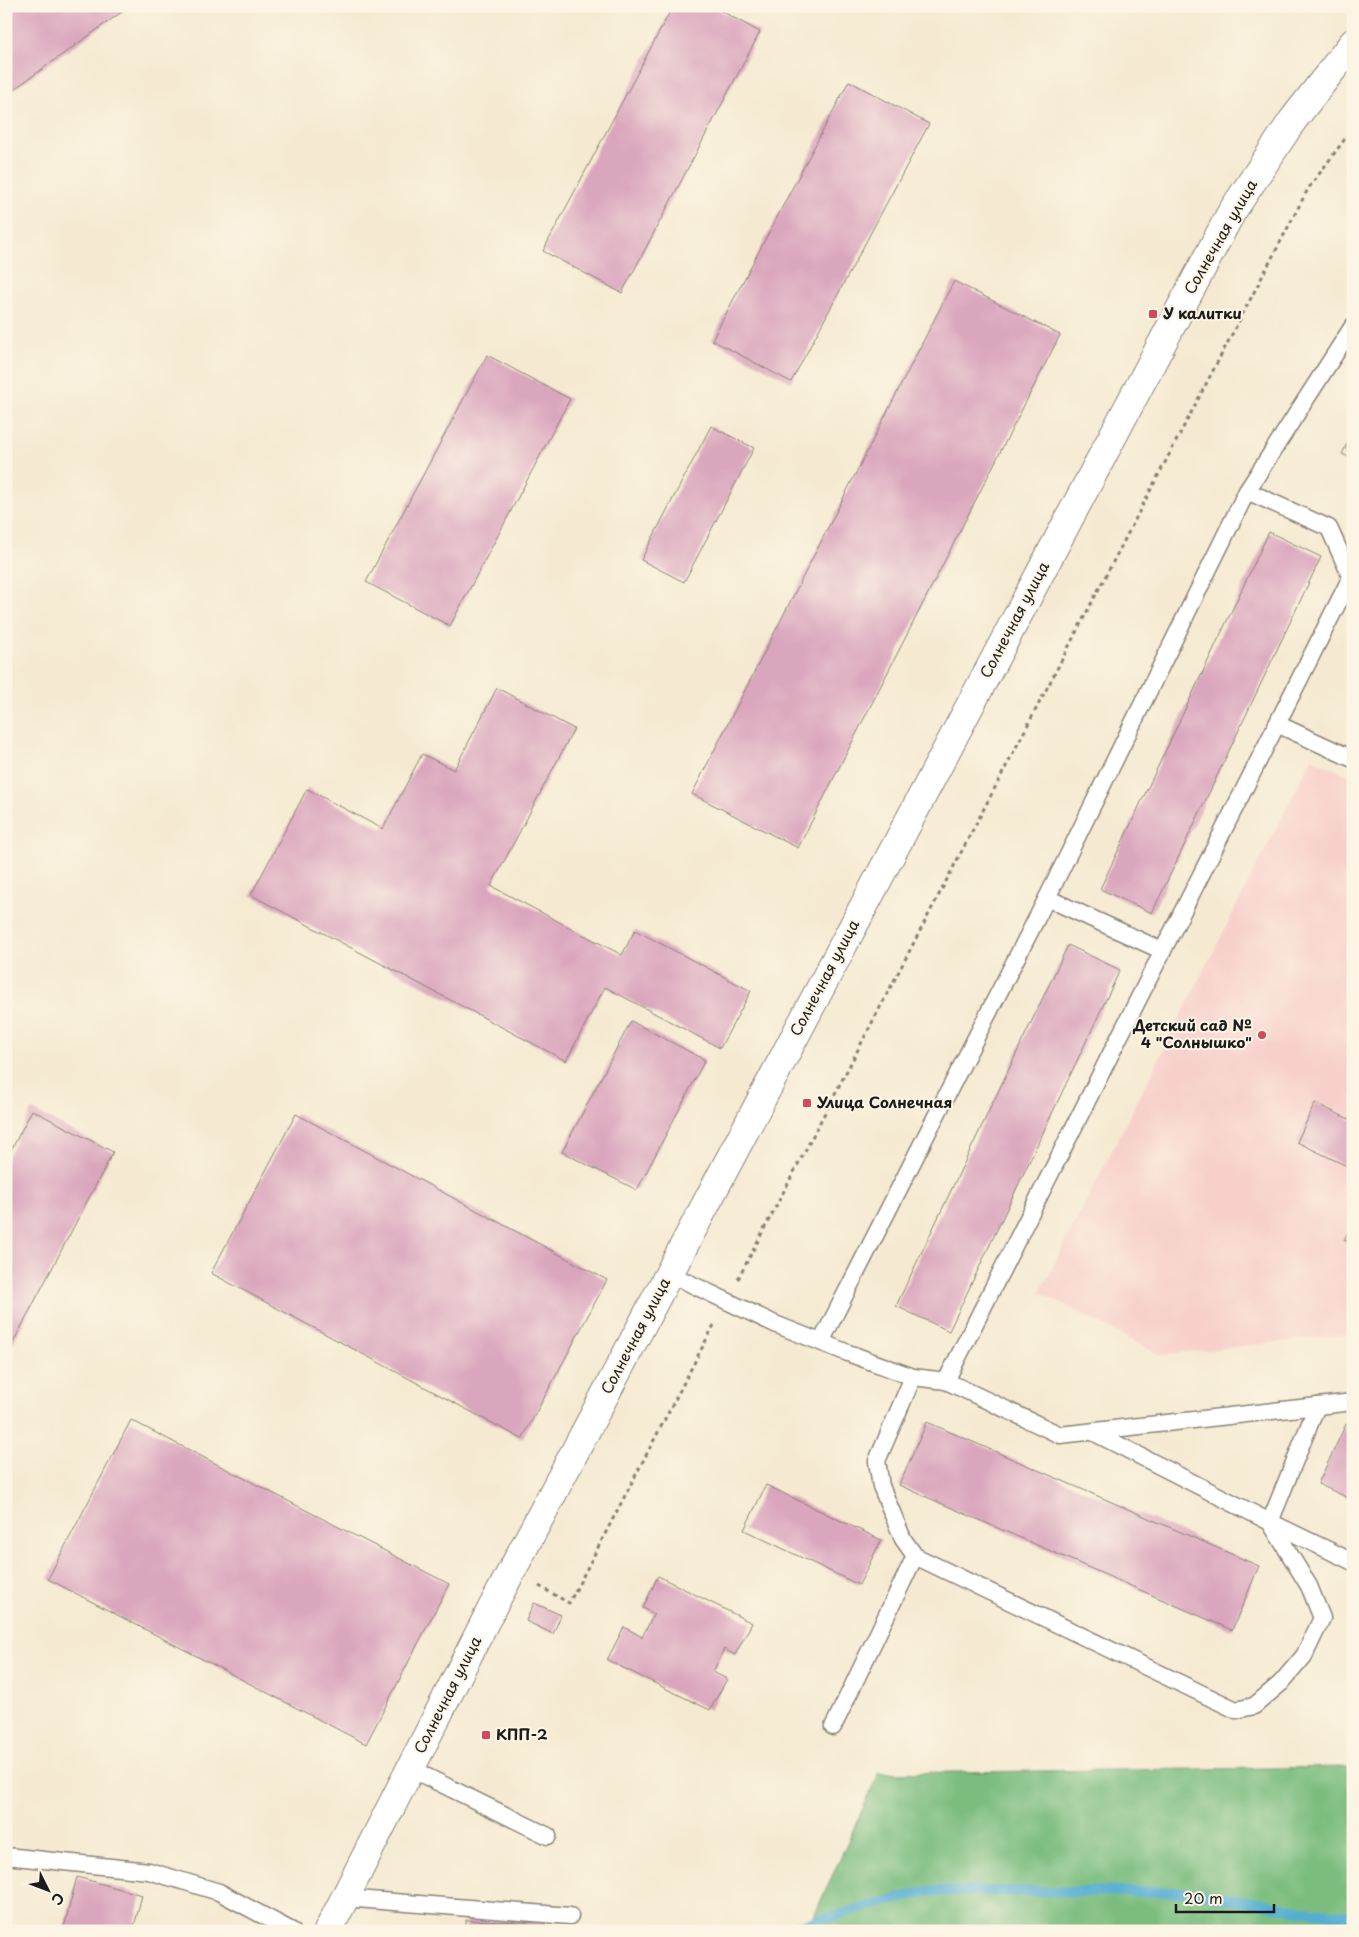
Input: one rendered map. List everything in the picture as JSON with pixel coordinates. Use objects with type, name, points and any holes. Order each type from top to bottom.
[{"type":"street","name":"Солнечная улица","points":[[328,1931],[668,1273],[1231,213],[1293,120],[1353,43]]},
{"type":"lane","points":[[821,1342],[1047,898],[1247,491],[1352,329]]},
{"type":"lane","points":[[946,1381],[1351,578],[1329,528],[1247,491]]},
{"type":"lane","points":[[1277,724],[1353,759]]},
{"type":"lane","points":[[1047,898],[1163,951]]},
{"type":"lane","points":[[668,1273],[775,1324],[821,1342],[913,1377],[946,1381],[1060,1435],[1353,1402]]},
{"type":"lane","points":[[913,1377],[877,1462],[881,1486],[903,1539],[915,1556],[1236,1710],[1254,1706],[1281,1683],[1304,1656],[1322,1618],[1310,1586],[1270,1522]]},
{"type":"lane","points":[[1270,1522],[1317,1406]]},
{"type":"lane","points":[[1093,1432],[1353,1562]]},
{"type":"lane","points":[[833,1727],[915,1556]]},
{"type":"lane","points":[[411,1769],[548,1836]]},
{"type":"lane","points":[[6,1856],[149,1872],[219,1892],[292,1931]]},
{"type":"lane","points":[[344,1898],[570,1916]]},
{"type":"path","points":[[512,1572],[569,1603],[1308,189],[1353,128]]},
{"type":"shaded area","name":"Детский сад № 4 \"Солнышко\"","points":[[1312,758],[1353,778],[1353,1334],[1160,1355],[1040,1292]]},
{"type":"green space","points":[[1353,1767],[1353,1931],[807,1931],[879,1773]]},
{"type":"building","points":[[6,6],[130,6],[6,95]]},
{"type":"building","points":[[673,6],[712,6],[760,32],[622,293],[543,251]]},
{"type":"building","points":[[849,81],[929,124],[791,382],[712,340]]},
{"type":"building","points":[[954,281],[1060,335],[798,848],[692,794]]},
{"type":"building","points":[[487,355],[570,399],[450,626],[366,582]]},
{"type":"building","points":[[711,426],[754,448],[684,582],[641,560]]},
{"type":"building","points":[[1353,432],[1353,459],[1342,454]]},
{"type":"building","points":[[1269,532],[1321,557],[1152,913],[1100,889]]},
{"type":"building","points":[[497,688],[574,729],[491,886],[622,955],[635,930],[751,991],[720,1048],[605,987],[566,1061],[251,895],[307,789],[383,829],[422,754],[454,770]]},
{"type":"building","points":[[1068,945],[1120,970],[949,1331],[896,1306]]},
{"type":"building","points":[[631,1021],[705,1060],[637,1190],[562,1152]]},
{"type":"building","points":[[1315,1103],[1353,1121],[1353,1169],[1297,1142]]},
{"type":"building","points":[[32,1110],[113,1152],[6,1356],[6,1160]]},
{"type":"building","points":[[296,1114],[607,1280],[522,1439],[211,1273]]},
{"type":"building","points":[[1353,1223],[1353,1244],[1344,1240]]},
{"type":"building","points":[[131,1420],[449,1584],[366,1744],[48,1579]]},
{"type":"building","points":[[927,1422],[1259,1566],[1232,1630],[899,1485]]},
{"type":"building","points":[[1346,1424],[1353,1427],[1353,1500],[1318,1484]]},
{"type":"building","points":[[766,1485],[881,1540],[859,1585],[744,1530]]},
{"type":"building","points":[[658,1576],[752,1623],[735,1655],[724,1649],[713,1672],[727,1679],[710,1710],[607,1660],[624,1627],[642,1637],[654,1614],[643,1608]]},
{"type":"building","points":[[534,1603],[561,1615],[553,1634],[526,1621]]},
{"type":"building","points":[[77,1877],[142,1895],[133,1931],[63,1931]]},
{"type":"building","points":[[466,1920],[545,1923],[545,1931],[466,1931]]},
{"type":"waterway","points":[[777,1931],[927,1891],[1189,1892],[1313,1912],[1353,1916]]},
{"type":"place","name":"У калитки","points":[[1153,314]]},
{"type":"place","name":"Детский сад № 4 \"Солнышко\"","points":[[1262,1035]]},
{"type":"place","name":"Улица Солнечная","points":[[807,1103]]},
{"type":"place","name":"КПП-2","points":[[486,1735]]}]
